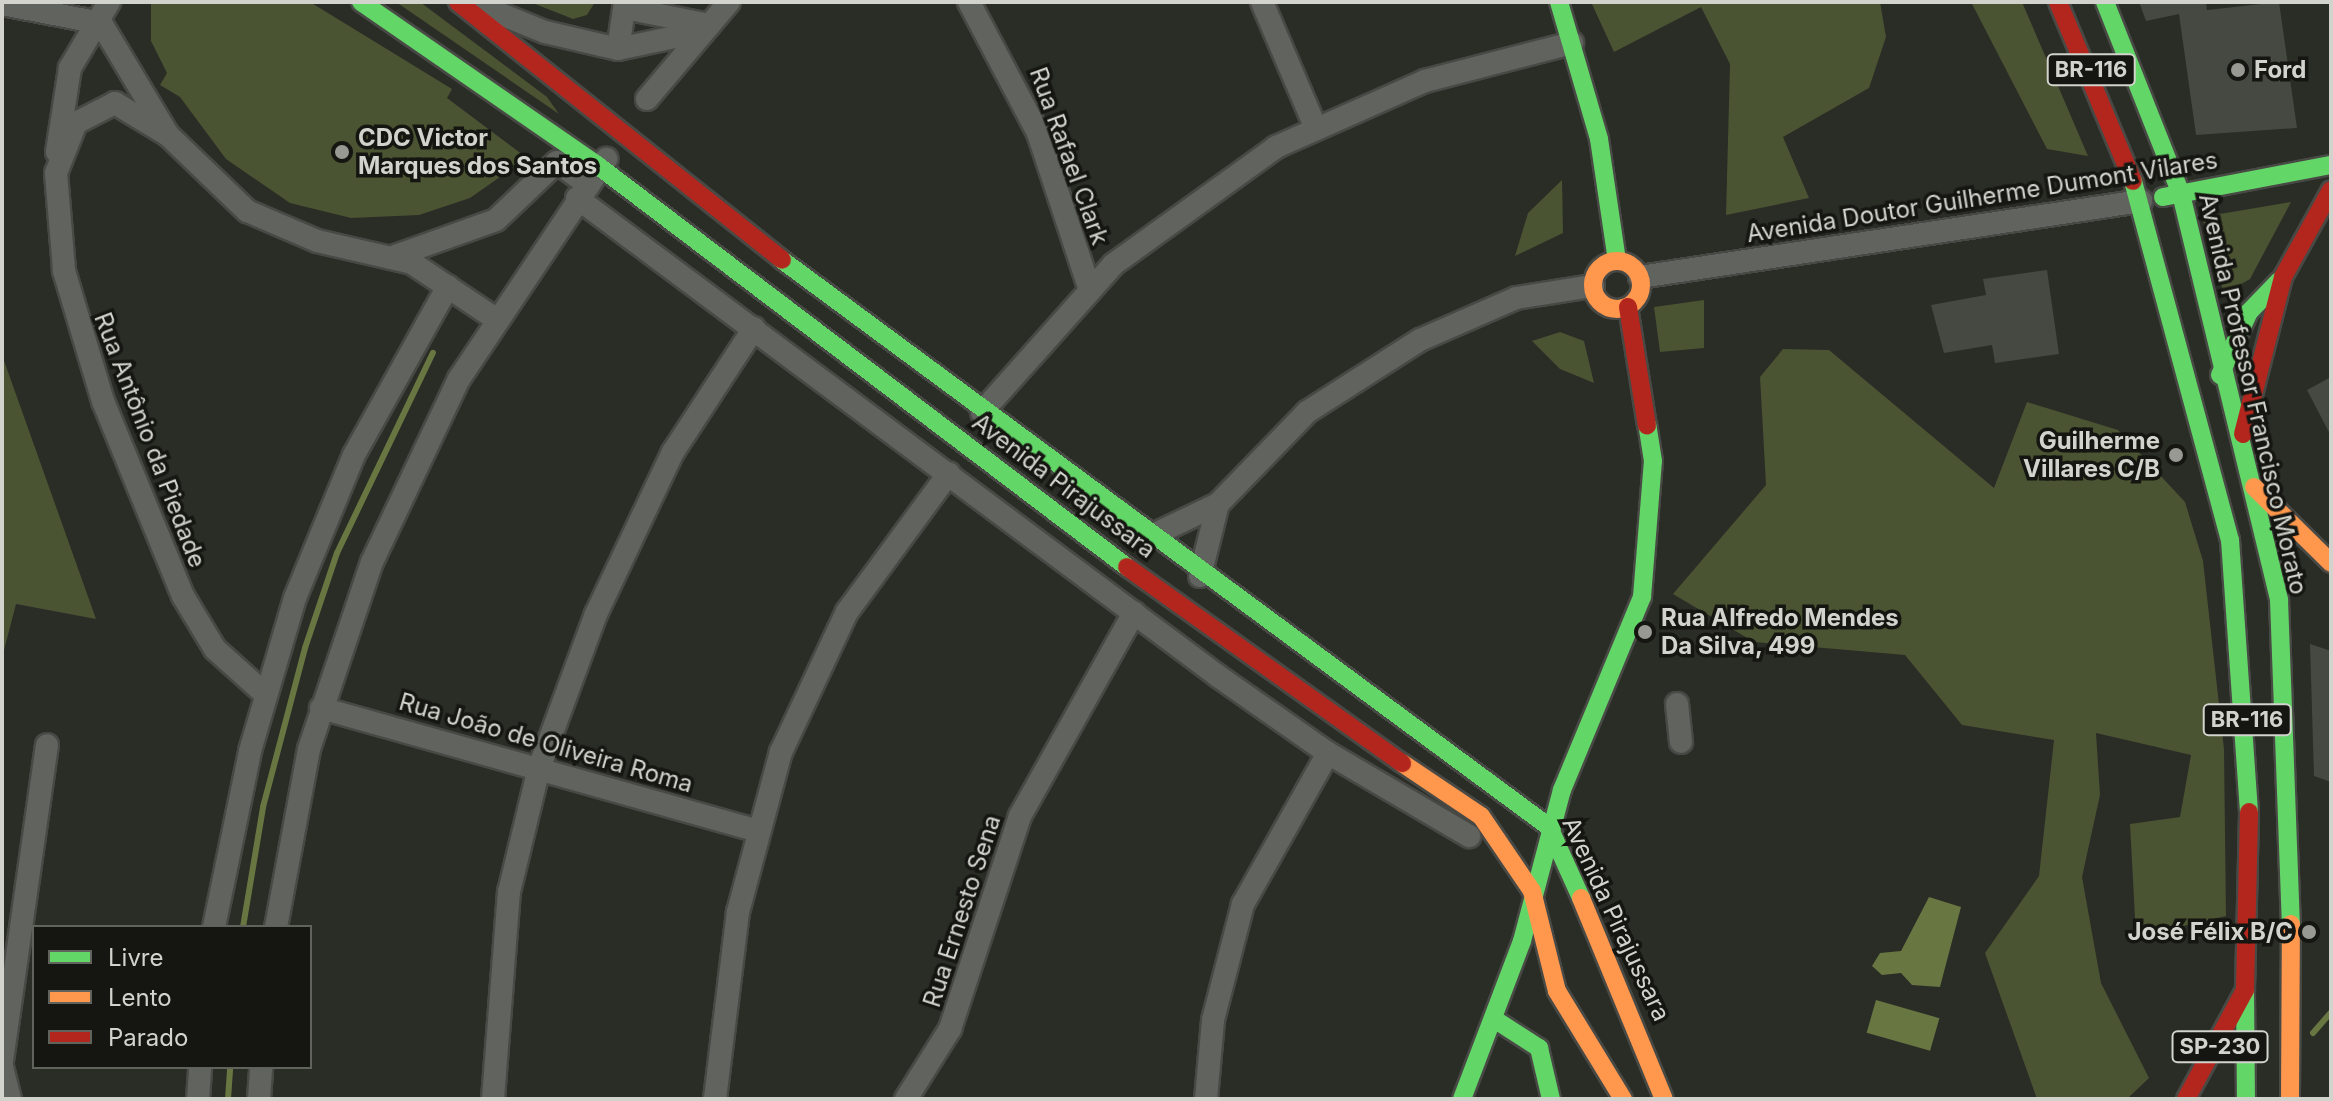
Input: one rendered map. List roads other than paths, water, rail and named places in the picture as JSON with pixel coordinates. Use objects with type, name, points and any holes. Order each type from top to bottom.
[{"type":"main road","name":"Avenida Pirajussara","points":[[361,2],[588,183],[1256,665],[1447,788],[1507,846],[1532,891],[1557,991],[1623,1099]]},
{"type":"main road","name":"Avenida Pirajussara","points":[[458,2],[621,138],[982,412],[1200,576],[1549,827],[1642,1031],[1664,1099]]},
{"type":"main road","points":[[1462,1099],[1494,1019],[1562,790],[1627,642],[1650,547],[1653,461],[1628,307],[1639,294],[1640,277],[1617,261],[1599,139],[1559,2]]},
{"type":"main road","name":"BR-116","points":[[2058,2],[2141,201],[2230,540],[2245,691],[2251,840],[2245,990]]},
{"type":"main road","name":"Avenida Professor Francisco Morato","points":[[2105,2],[2181,194],[2243,435],[2279,600],[2292,818],[2290,1099]]},
{"type":"main road","name":"Avenida Doutor Guilherme Dumont Vilares","points":[[2141,201],[2331,165]]},
{"type":"main road","points":[[2243,435],[2283,277],[2331,190]]},
{"type":"main road","points":[[1617,261],[1603,266],[1593,286],[1605,306],[1628,307]]},
{"type":"main road","points":[[2199,413],[2249,312],[2283,277]]},
{"type":"main road","points":[[2254,487],[2329,561]]},
{"type":"main road","points":[[2279,600],[2295,562],[2329,561]]},
{"type":"main road","points":[[1525,807],[1546,805],[1562,790]]},
{"type":"main road","points":[[2245,990],[2246,1099]]},
{"type":"main road","name":"SP-230","points":[[2186,1099],[2245,990]]},
{"type":"main road","points":[[1494,1019],[1539,1048],[1551,1099]]},
{"type":"street","points":[[471,2],[545,32],[618,49],[706,28]]},
{"type":"street","points":[[647,99],[729,2]]},
{"type":"street","name":"Rua Rafael Clark","points":[[969,2],[1038,133],[1090,290]]},
{"type":"street","points":[[1262,2],[1315,126]]},
{"type":"street","points":[[2,4],[105,12],[168,135],[218,188],[275,226],[395,256],[448,286],[496,319]]},
{"type":"street","points":[[618,49],[625,5],[706,28]]},
{"type":"street","name":"Rua Antônio da Piedade","points":[[105,12],[65,85],[56,173],[74,319],[150,517],[215,649],[266,695]]},
{"type":"street","points":[[982,412],[1090,290],[1161,225],[1315,126],[1425,81],[1572,43]]},
{"type":"street","name":"Rua Antônio da Piedade","points":[[56,173],[76,123],[99,105],[126,107],[168,135]]},
{"type":"street","points":[[276,925],[289,837],[321,708],[410,473],[496,319],[621,138]]},
{"type":"street","points":[[395,256],[496,220],[557,162],[588,183]]},
{"type":"street","name":"Avenida Pirajussara","points":[[588,183],[754,328],[1134,613],[1328,753],[1469,836]]},
{"type":"street","name":"Avenida Doutor Guilherme Dumont Vilares","points":[[1640,277],[2141,201]]},
{"type":"street","points":[[214,925],[266,695],[335,497],[448,286]]},
{"type":"street","points":[[1149,537],[1218,504],[1307,412],[1393,356],[1493,306],[1593,286]]},
{"type":"street","points":[[493,1099],[509,892],[539,768],[596,614],[673,452],[754,328]]},
{"type":"street","points":[[715,1099],[756,830],[824,651],[898,534],[949,473]]},
{"type":"street","points":[[1200,576],[1218,504]]},
{"type":"street","name":"Rua Ernesto Sena","points":[[906,1099],[955,1016],[1020,816],[1134,613]]},
{"type":"street","points":[[1677,704],[1681,742]]},
{"type":"street","name":"Rua João de Oliveira Roma","points":[[321,708],[756,830]]},
{"type":"street","points":[[10,1099],[2,1064],[47,745]]},
{"type":"street","points":[[1206,1099],[1215,1007],[1243,904],[1328,753]]},
{"type":"street","points":[[198,1099],[200,1069]]},
{"type":"street","points":[[259,1099],[261,1069]]},
{"type":"waterway","points":[[243,925],[263,807],[305,648],[337,553],[433,353]]},
{"type":"waterway","points":[[2313,1033],[2331,1012]]},
{"type":"waterway","points":[[228,1099],[230,1069]]},
{"type":"place","name":"Ford","points":[[2238,70]]},
{"type":"place","name":"CDC Victor Marques dos Santos","points":[[342,152]]},
{"type":"place","name":"Guilherme Villares C/B","points":[[2176,455]]},
{"type":"place","name":"Rua Alfredo Mendes Da Silva, 499","points":[[1645,632]]},
{"type":"place","name":"José Félix B/C","points":[[2309,932]]}]
